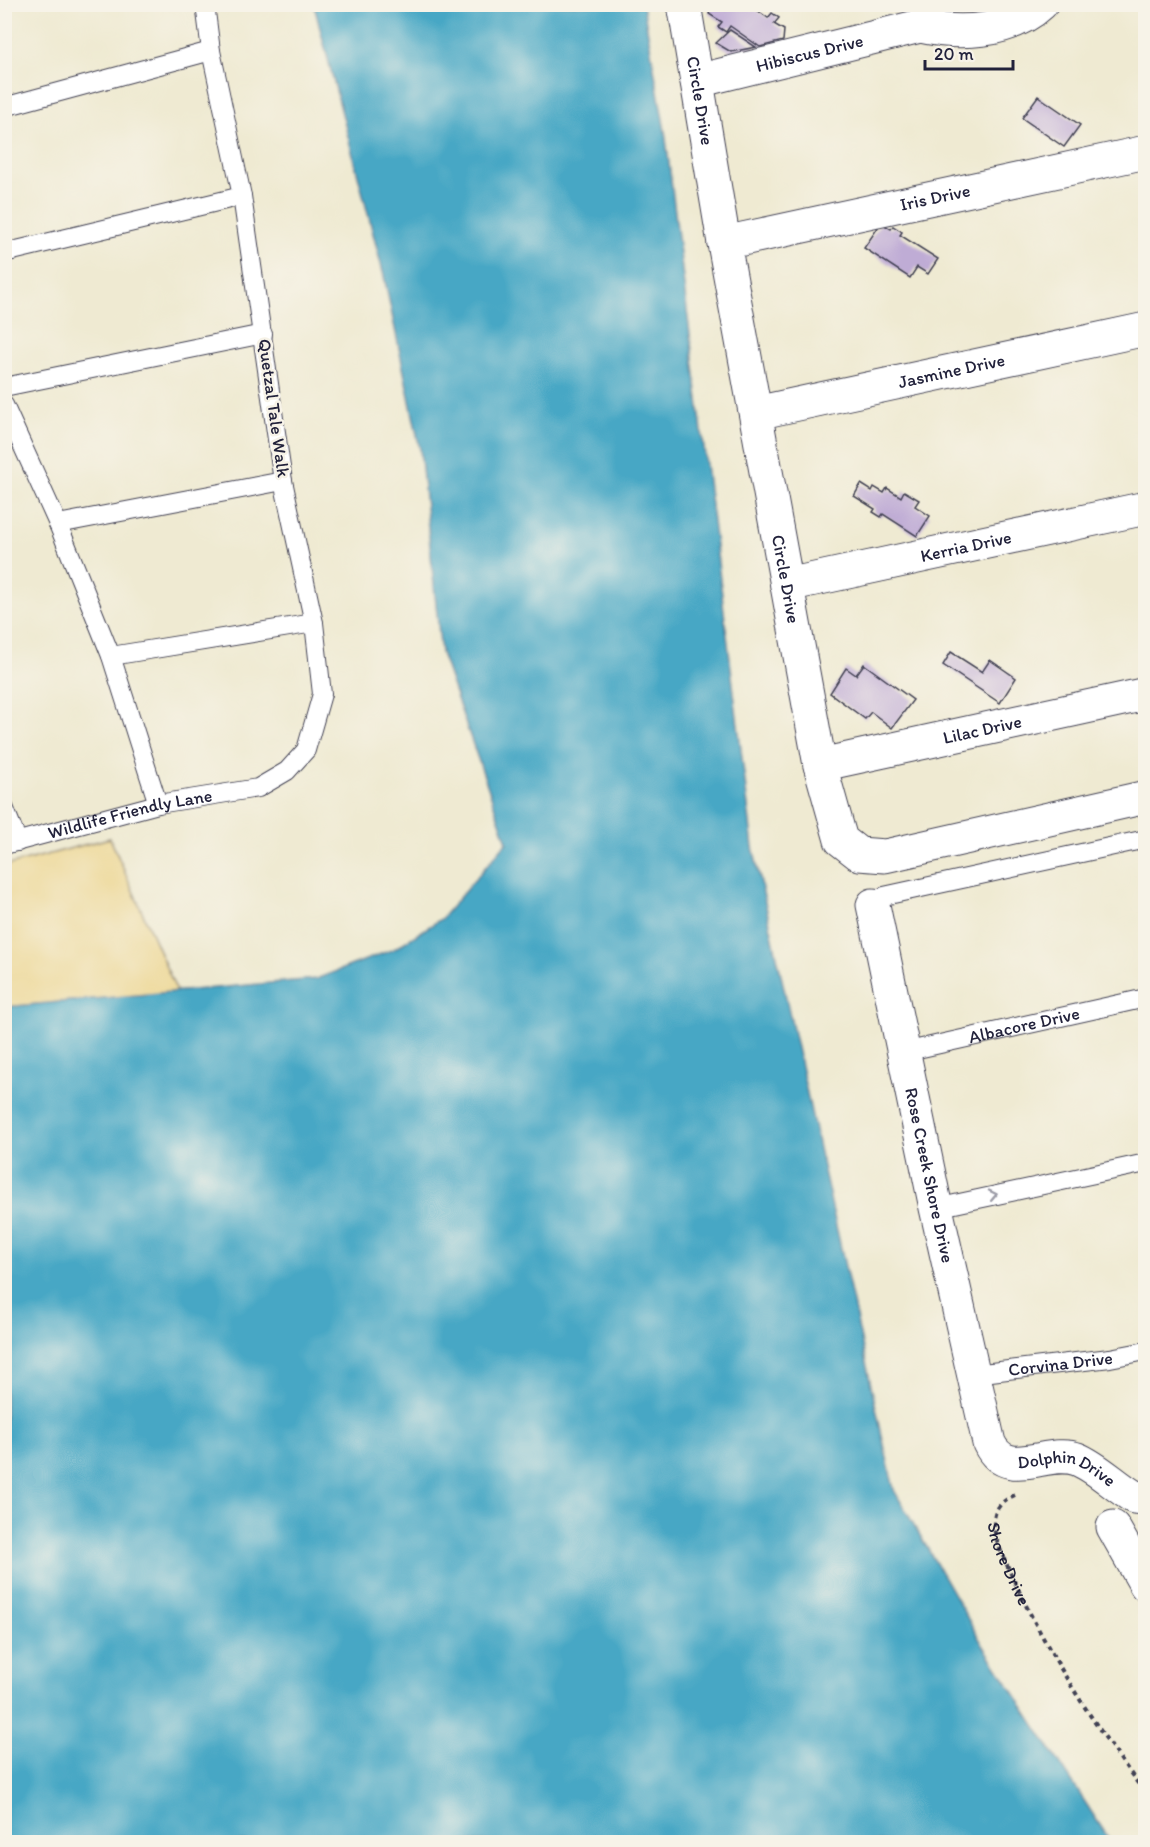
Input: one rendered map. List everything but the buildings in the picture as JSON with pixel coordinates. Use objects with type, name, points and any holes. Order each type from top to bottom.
[{"type":"street","name":"Circle Drive","points":[[684,4],[724,243],[820,765],[841,840],[859,854],[885,856],[1146,797]]},
{"type":"street","points":[[920,26],[936,8],[944,4]]},
{"type":"street","name":"Hibiscus Drive","points":[[697,81],[920,26],[943,31],[981,30],[1032,13],[1041,4]]},
{"type":"street","name":"Iris Drive","points":[[724,243],[1146,152]]},
{"type":"street","name":"Jasmine Drive","points":[[756,413],[1146,329]]},
{"type":"street","name":"Kerria Drive","points":[[787,585],[1146,508]]},
{"type":"street","name":"Lilac Drive","points":[[820,765],[1146,694]]},
{"type":"street","name":"Rose Creek Shore Drive","points":[[873,905],[936,1208],[989,1443]]},
{"type":"street","name":"Dolphin Drive","points":[[989,1443],[994,1454],[1004,1460],[1024,1462],[1058,1457],[1075,1458],[1134,1497],[1146,1498]]},
{"type":"street","points":[[1113,1527],[1146,1586]]},
{"type":"lane","name":"Quetzal Tale Walk","points":[[205,4],[211,51],[242,196],[284,481],[314,623],[322,694],[306,750],[287,771],[258,788]]},
{"type":"lane","points":[[4,107],[211,51]]},
{"type":"lane","points":[[4,252],[242,196]]},
{"type":"lane","points":[[4,387],[264,334]]},
{"type":"lane","points":[[4,405],[58,524],[111,656],[158,804]]},
{"type":"lane","points":[[58,524],[284,481]]},
{"type":"lane","points":[[111,656],[314,623]]},
{"type":"lane","name":"Wildlife Friendly Lane","points":[[11,843],[158,804],[258,788]]},
{"type":"lane","points":[[4,807],[11,843]]},
{"type":"lane","points":[[873,905],[884,896],[1146,839]]},
{"type":"lane","name":"Albacore Drive","points":[[904,1052],[1146,998]]},
{"type":"lane","points":[[936,1208],[1146,1163]]},
{"type":"lane","name":"Corvina Drive","points":[[974,1374],[1110,1358],[1146,1351]]},
{"type":"path","name":"Shore Drive","points":[[1022,1493],[1000,1503],[995,1512],[996,1538],[1028,1610],[1088,1715],[1146,1794]]},
{"type":"sand","points":[[110,838],[177,992],[5,1007],[5,866]]},
{"type":"water","points":[[314,5],[643,5],[665,131],[753,847],[894,1490],[983,1645],[1111,1842],[5,1842],[5,1007],[316,979],[394,949],[441,919],[507,842],[441,653],[420,449],[384,276]]}]
